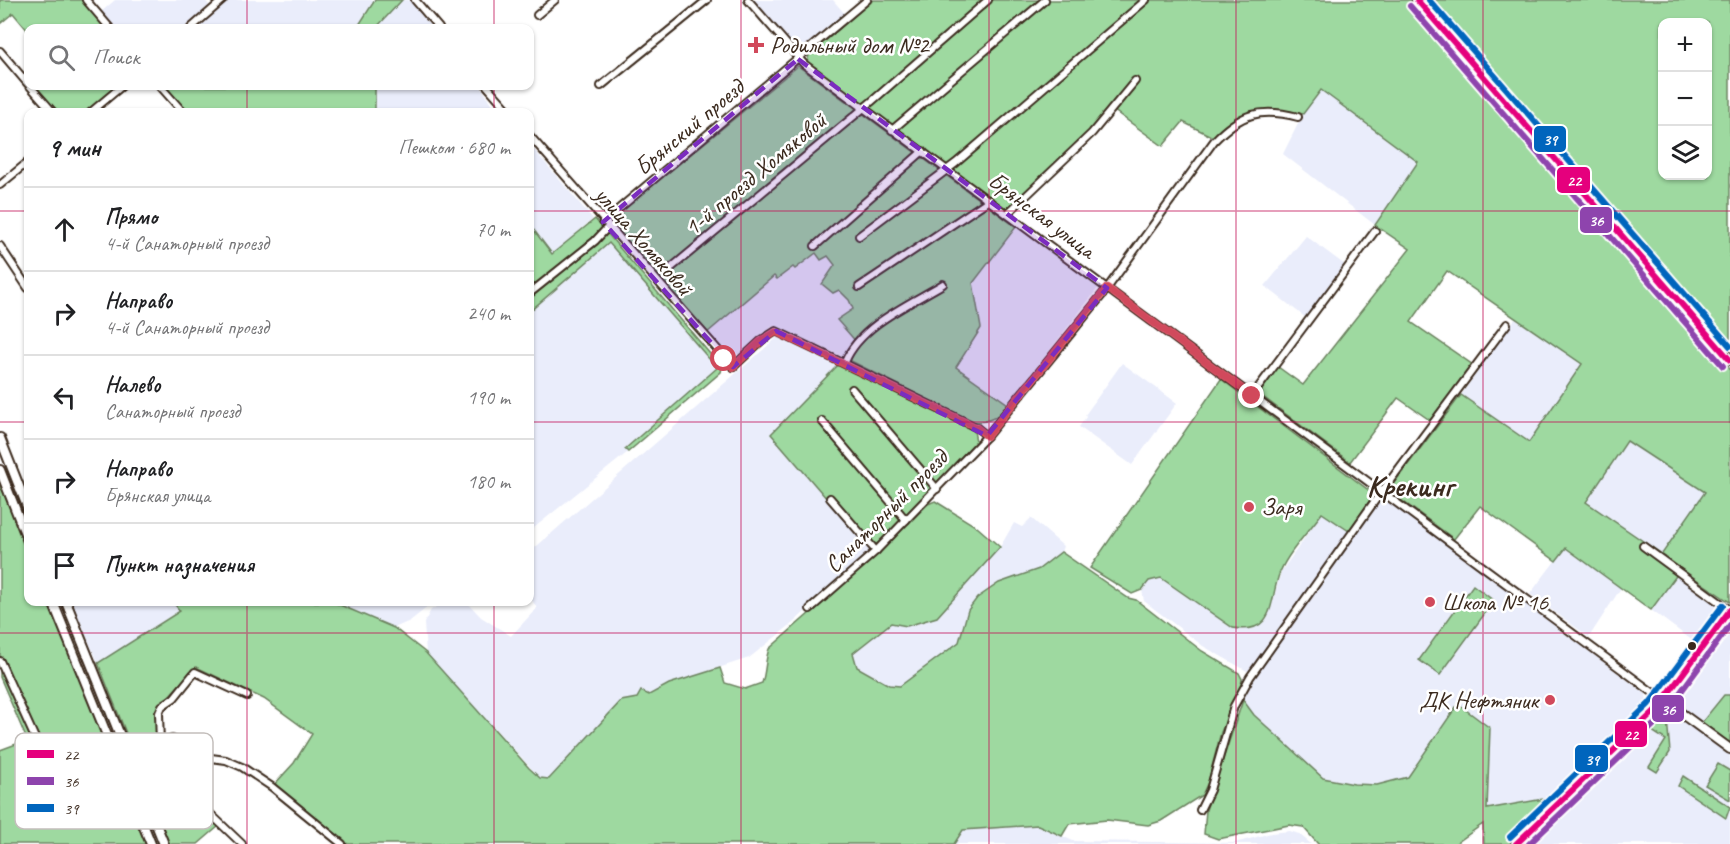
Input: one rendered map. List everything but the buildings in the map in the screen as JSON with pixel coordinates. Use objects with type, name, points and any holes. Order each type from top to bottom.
[{"type":"street","points":[[196,24],[223,0]]},
{"type":"street","points":[[415,0],[436,24]]},
{"type":"street","points":[[537,15],[555,0]]},
{"type":"street","points":[[602,86],[707,0]]},
{"type":"street","name":"Брянская улица","points":[[748,0],[798,59],[862,108],[1730,749]]},
{"type":"street","name":"Брянский проезд","points":[[534,290],[595,241],[606,225],[867,0]]},
{"type":"street","name":"1-й проезд Хомяковой","points":[[671,268],[988,0]]},
{"type":"street","points":[[892,130],[1045,0]]},
{"type":"street","points":[[859,236],[947,169],[1146,0]]},
{"type":"street","points":[[1417,0],[1730,360]]},
{"type":"street","points":[[88,1],[107,24]]},
{"type":"street","points":[[0,51],[24,79]]},
{"type":"street","points":[[1007,214],[1092,133],[1136,81]]},
{"type":"street","points":[[33,90],[49,108]]},
{"type":"street","points":[[96,108],[117,90]]},
{"type":"street","points":[[164,90],[179,108]]},
{"type":"street","points":[[490,90],[504,106],[501,108]]},
{"type":"street","name":"Санаторный проезд","points":[[810,609],[876,551],[987,436],[1107,288],[1214,141],[1231,124],[1253,114],[1298,117]]},
{"type":"street","name":"улица Хомяковой","points":[[534,141],[733,367],[762,340],[776,332],[845,362]]},
{"type":"street","points":[[815,246],[923,151]]},
{"type":"street","points":[[0,185],[24,165]]},
{"type":"street","points":[[859,287],[989,200]]},
{"type":"street","points":[[1252,396],[1375,231]]},
{"type":"street","points":[[0,246],[24,282]]},
{"type":"street","points":[[943,284],[875,326],[850,350],[845,362],[976,427],[987,436]]},
{"type":"street","points":[[1200,810],[1210,790],[1234,706],[1250,677],[1382,492],[1507,324]]},
{"type":"street","points":[[852,389],[937,489]]},
{"type":"street","points":[[822,421],[906,520]]},
{"type":"street","points":[[0,438],[24,499]]},
{"type":"street","points":[[0,470],[24,531]]},
{"type":"street","points":[[830,498],[876,551]]},
{"type":"street","points":[[1516,844],[1647,719],[1730,610],[1643,546]]},
{"type":"street","points":[[55,606],[106,733]]},
{"type":"street","points":[[68,606],[119,733]]},
{"type":"street","points":[[0,662],[32,733]]},
{"type":"street","points":[[160,733],[159,713],[162,706],[174,698],[195,672],[247,696]]},
{"type":"street","points":[[213,758],[226,760],[242,767],[272,787],[342,844]]},
{"type":"street","points":[[213,816],[242,844]]},
{"type":"street","points":[[145,829],[151,844]]},
{"type":"street","points":[[158,829],[164,844]]},
{"type":"highlighted area","points":[[798,59],[1107,288],[987,436],[776,331],[733,367],[603,222]]},
{"type":"shaded area","points":[[115,0],[205,0],[211,8],[192,24],[112,24],[101,12]]},
{"type":"shaded area","points":[[229,0],[375,0],[360,24],[202,24]]},
{"type":"shaded area","points":[[402,0],[409,0],[429,24],[380,24]]},
{"type":"shaded area","points":[[753,0],[833,0],[845,14],[799,53]]},
{"type":"shaded area","points":[[375,90],[483,90],[494,106],[492,108],[375,108]]},
{"type":"shaded area","points":[[1321,90],[1418,162],[1375,225],[1283,154],[1303,114]]},
{"type":"shaded area","points":[[534,150],[593,219],[552,254],[534,230]]},
{"type":"shaded area","points":[[1016,227],[1098,288],[1008,404],[956,368],[981,328],[973,283]]},
{"type":"shaded area","points":[[1306,236],[1345,265],[1306,318],[1265,286]]},
{"type":"shaded area","points":[[609,242],[717,368],[625,448],[628,452],[534,528],[534,308]]},
{"type":"shaded area","points":[[816,252],[828,256],[836,264],[839,289],[849,300],[853,309],[858,344],[843,357],[773,325],[744,355],[730,353],[707,333],[775,276],[777,279]]},
{"type":"shaded area","points":[[1515,319],[1582,364],[1529,442],[1461,395]]},
{"type":"shaded area","points":[[779,336],[840,363],[771,434],[865,543],[874,547],[793,623],[749,658],[669,684],[648,695],[621,701],[550,779],[540,778],[426,653],[424,623],[431,610],[438,606],[471,606],[481,617],[511,636],[537,608],[534,603],[534,549]]},
{"type":"shaded area","points":[[1122,363],[1177,403],[1132,465],[1079,427]]},
{"type":"shaded area","points":[[1627,441],[1705,492],[1662,554],[1586,502]]},
{"type":"shaded area","points":[[1379,502],[1389,502],[1646,694],[1648,711],[1643,718],[1560,796],[1486,809],[1490,729],[1459,704],[1408,777],[1377,785],[1323,779],[1254,715],[1243,700],[1251,681]]},
{"type":"shaded area","points":[[1322,513],[1349,531],[1252,668],[1247,671],[1203,646],[1144,601],[1142,590],[1149,581],[1158,577],[1270,611],[1281,572]]},
{"type":"shaded area","points":[[1031,518],[1063,546],[1061,552],[1039,569],[999,583],[968,610],[959,642],[900,686],[889,685],[857,667],[853,653],[891,623],[907,626],[1000,547],[1014,523],[1022,527]]},
{"type":"shaded area","points":[[1565,548],[1621,588],[1589,637],[1530,594]]},
{"type":"shaded area","points":[[1677,574],[1723,608],[1697,644],[1651,610]]},
{"type":"shaded area","points":[[74,606],[176,606],[180,610],[98,663]]},
{"type":"shaded area","points":[[342,606],[429,606],[410,621],[394,628]]},
{"type":"shaded area","points":[[1730,616],[1730,695],[1724,695],[1702,722],[1682,707],[1677,690]]},
{"type":"shaded area","points":[[1665,714],[1673,715],[1730,753],[1730,844],[1522,844],[1653,718]]},
{"type":"shaded area","points":[[1038,825],[1073,841],[1235,843],[1271,833],[1290,831],[1299,834],[1311,844],[954,844],[963,830]]},
{"type":"green space","points":[[0,0],[83,0],[104,24],[24,24],[24,26],[13,13],[0,24]]},
{"type":"green space","points":[[375,0],[402,0],[380,24],[360,24]]},
{"type":"green space","points":[[873,0],[1412,0],[1730,369],[1730,602],[1681,569],[1651,610],[1566,548],[1556,561],[1480,506],[1454,539],[1393,494],[1394,483],[1461,395],[1529,442],[1582,364],[1447,271],[1411,322],[1473,365],[1431,421],[1398,398],[1350,462],[1263,397],[1261,388],[1278,367],[1303,385],[1410,249],[1375,225],[1418,162],[1321,90],[1303,114],[1265,109],[1254,111],[1234,119],[1213,137],[1183,122],[1163,146],[1110,108],[1089,133],[1008,210],[807,62],[809,55]],"holes":[[[1627,441],[1705,492],[1662,554],[1586,502]]]},
{"type":"green space","points":[[1424,0],[1730,0],[1730,352]]},
{"type":"green space","points":[[798,66],[1016,227],[973,283],[981,328],[956,367],[1008,404],[993,418],[973,422],[843,357],[858,344],[837,320],[853,309],[849,300],[839,290],[833,293],[822,284],[835,265],[828,256],[821,260],[816,253],[777,279],[774,276],[707,333],[610,226],[612,219]]},
{"type":"green space","points":[[37,90],[112,90],[90,108],[53,108]]},
{"type":"green space","points":[[168,90],[375,90],[375,108],[183,108]]},
{"type":"green space","points":[[595,219],[722,368],[721,372],[628,452],[625,449],[717,368],[609,243],[534,308],[534,230],[552,254]]},
{"type":"green space","points":[[840,363],[974,431],[976,441],[907,516],[874,547],[869,540],[865,543],[771,434]]},
{"type":"green space","name":"Заря","points":[[1221,379],[1371,492],[1372,497],[1349,531],[1322,513],[1284,564],[1269,612],[1264,620],[1257,626],[1247,629],[1233,628],[1161,578],[1149,581],[1142,590],[1132,594],[1090,568]]},
{"type":"green space","points":[[0,480],[24,542],[24,606],[50,606],[101,733],[24,733],[0,677]]},
{"type":"green space","points":[[935,501],[977,527],[1000,547],[937,617],[907,626],[891,623],[853,653],[857,667],[889,685],[900,686],[959,642],[968,610],[977,598],[999,583],[1039,569],[1061,552],[1128,598],[1136,600],[1202,651],[1239,673],[1242,679],[1241,687],[1221,732],[1208,782],[1202,795],[1161,821],[1148,825],[1107,820],[1069,824],[1062,836],[1038,825],[963,830],[954,844],[348,844],[273,786],[294,763],[312,734],[264,699],[196,667],[159,709],[156,733],[126,733],[98,663],[180,611],[176,606],[342,606],[394,628],[426,653],[529,768],[540,778],[549,779],[621,701],[637,698],[641,691],[649,695],[669,684],[720,668],[725,683],[745,689],[762,683],[769,649],[876,555],[928,504]]},
{"type":"green space","points":[[1473,585],[1494,601],[1440,675],[1419,660]]},
{"type":"green space","points":[[1724,695],[1730,695],[1730,743],[1702,722]]},
{"type":"green space","points":[[1243,700],[1254,715],[1323,778],[1354,784],[1377,785],[1408,777],[1458,704],[1490,728],[1487,809],[1560,796],[1511,844],[1484,844],[1483,824],[1455,844],[1318,844],[1303,827],[1289,825],[1218,839],[1204,834],[1206,810]]},
{"type":"green space","points":[[1663,717],[1667,719],[1670,752],[1657,772],[1649,767],[1666,740],[1646,727]]},
{"type":"green space","points":[[15,744],[15,829],[140,829],[146,844],[0,844],[0,750]]},
{"type":"green space","points":[[1718,764],[1730,771],[1730,800],[1705,785]]},
{"type":"green space","points":[[1683,776],[1730,807],[1726,818],[1678,786]]},
{"type":"green space","points":[[213,820],[219,826],[198,844],[169,844],[163,829],[213,829]]},
{"type":"transit line","name":"22","points":[[1417,0],[1730,360]]},
{"type":"transit line","name":"39","points":[[1429,0],[1730,346]]},
{"type":"transit line","name":"36","points":[[1410,6],[1723,366]]},
{"type":"transit line","name":"39","points":[[1510,837],[1649,704],[1723,605]]},
{"type":"transit line","name":"22","points":[[1516,844],[1656,710],[1730,610]]},
{"type":"transit line","name":"36","points":[[1529,844],[1663,716],[1730,625]]},
{"type":"place","name":"Родильный дом №2","points":[[756,45]]},
{"type":"place","name":"Заря","points":[[1249,507]]},
{"type":"place","name":"Школа № 16","points":[[1430,602]]},
{"type":"place","name":"ДК Нефтяник","points":[[1550,700]]},
{"type":"district","name":"Крекинг","points":[[1410,486]]},
{"type":"route","points":[[724,359],[733,367],[744,360],[762,340],[776,332],[845,362],[976,427],[987,436],[1107,288],[1252,396]]}]
